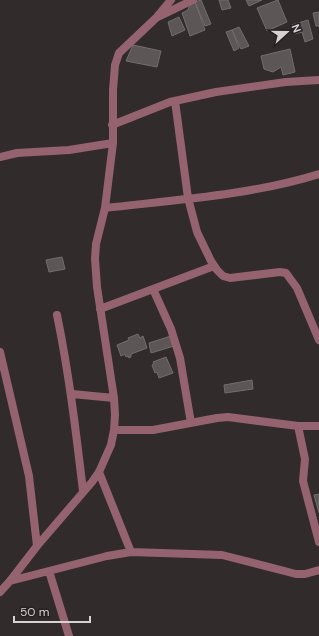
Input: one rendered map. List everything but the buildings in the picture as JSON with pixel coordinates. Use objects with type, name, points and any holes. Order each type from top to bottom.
[{"type":"street","points":[[0,592],[92,482],[99,472],[111,445],[115,415],[114,398],[100,309],[95,259],[96,244],[105,208],[113,143],[112,90],[115,65],[119,53],[156,18],[171,0]]},
{"type":"street","points":[[156,18],[193,0]]},
{"type":"street","points":[[112,125],[152,108],[175,101],[230,90],[286,82],[319,80]]},
{"type":"street","points":[[175,101],[188,198],[197,232],[214,266],[222,276],[230,278],[280,272],[286,273],[297,288],[319,340]]},
{"type":"street","points":[[0,157],[17,153],[69,150],[113,143]]},
{"type":"street","points":[[105,208],[263,188],[319,174]]},
{"type":"street","points":[[100,309],[214,266]]},
{"type":"street","points":[[153,289],[171,329],[180,358],[191,423]]},
{"type":"street","points":[[57,315],[72,394],[83,491]]},
{"type":"street","points":[[0,352],[29,476],[37,546]]},
{"type":"street","points":[[72,394],[114,398]]},
{"type":"street","points":[[114,430],[153,430],[228,417],[298,426],[319,426]]},
{"type":"street","points":[[298,426],[305,459],[302,481],[319,542]]},
{"type":"street","points":[[99,472],[131,552]]},
{"type":"street","points":[[10,581],[107,556],[131,552],[222,555],[296,574],[305,574],[319,570]]},
{"type":"street","points":[[49,571],[69,636]]}]
